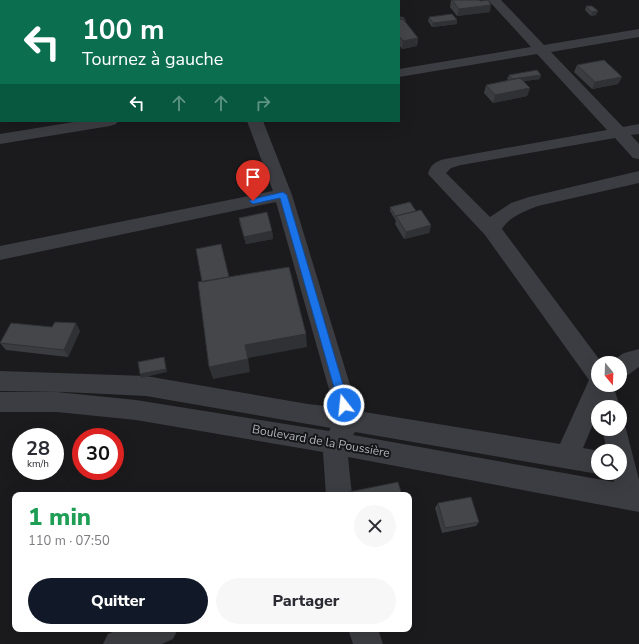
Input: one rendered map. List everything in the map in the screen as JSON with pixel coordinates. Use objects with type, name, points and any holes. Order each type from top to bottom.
[{"type":"street","points":[[494,0],[542,49],[639,154]]},
{"type":"street","points":[[400,73],[639,33]]},
{"type":"street","points":[[0,139],[104,122]]},
{"type":"street","points":[[256,122],[283,195],[348,420],[335,443],[339,492]]},
{"type":"street","points":[[591,365],[492,230],[437,174],[438,169],[445,164],[460,160],[639,128]]},
{"type":"street","points":[[492,230],[498,220],[517,207],[535,201],[639,177]]},
{"type":"street","points":[[0,253],[283,195]]},
{"type":"street","points":[[627,363],[639,358]]},
{"type":"street","name":"Boulevard de la Poussière","points":[[0,381],[146,386],[308,415],[348,420],[591,461]]},
{"type":"street","points":[[567,456],[595,392]]},
{"type":"street","name":"Boulevard de la Poussière","points":[[0,402],[57,402],[136,410],[335,443],[635,498]]},
{"type":"street","points":[[627,471],[635,498]]},
{"type":"street","points":[[118,644],[154,632]]},
{"type":"street","points":[[364,632],[368,644]]},
{"type":"building","points":[[452,0],[488,0],[491,5],[459,9]]},
{"type":"building","points":[[586,6],[592,6],[598,11],[592,12]]},
{"type":"building","points":[[452,14],[457,20],[433,23],[429,17]]},
{"type":"building","points":[[400,17],[403,17],[406,21],[404,21],[403,19],[400,19]]},
{"type":"building","points":[[400,19],[403,19],[418,38],[403,41],[400,37]]},
{"type":"building","points":[[604,60],[622,77],[595,82],[577,65]]},
{"type":"building","points":[[537,70],[541,75],[512,79],[509,75]]},
{"type":"building","points":[[520,78],[530,88],[495,95],[486,85]]},
{"type":"building","points":[[410,202],[416,211],[396,217],[390,207]]},
{"type":"building","points":[[421,210],[431,225],[406,232],[396,216]]},
{"type":"building","points":[[267,212],[272,231],[244,237],[239,218]]},
{"type":"building","points":[[221,244],[229,277],[202,282],[196,249]]},
{"type":"building","points":[[289,267],[306,334],[245,345],[248,359],[209,367],[198,282]]},
{"type":"building","points":[[55,322],[76,323],[64,350],[0,343],[11,323],[52,327]]},
{"type":"building","points":[[164,357],[166,369],[140,374],[138,362]]},
{"type":"building","points":[[398,482],[401,492],[349,492]]},
{"type":"building","points":[[471,497],[479,522],[445,528],[438,503]]},
{"type":"route","points":[[253,201],[283,195],[344,405]]}]
